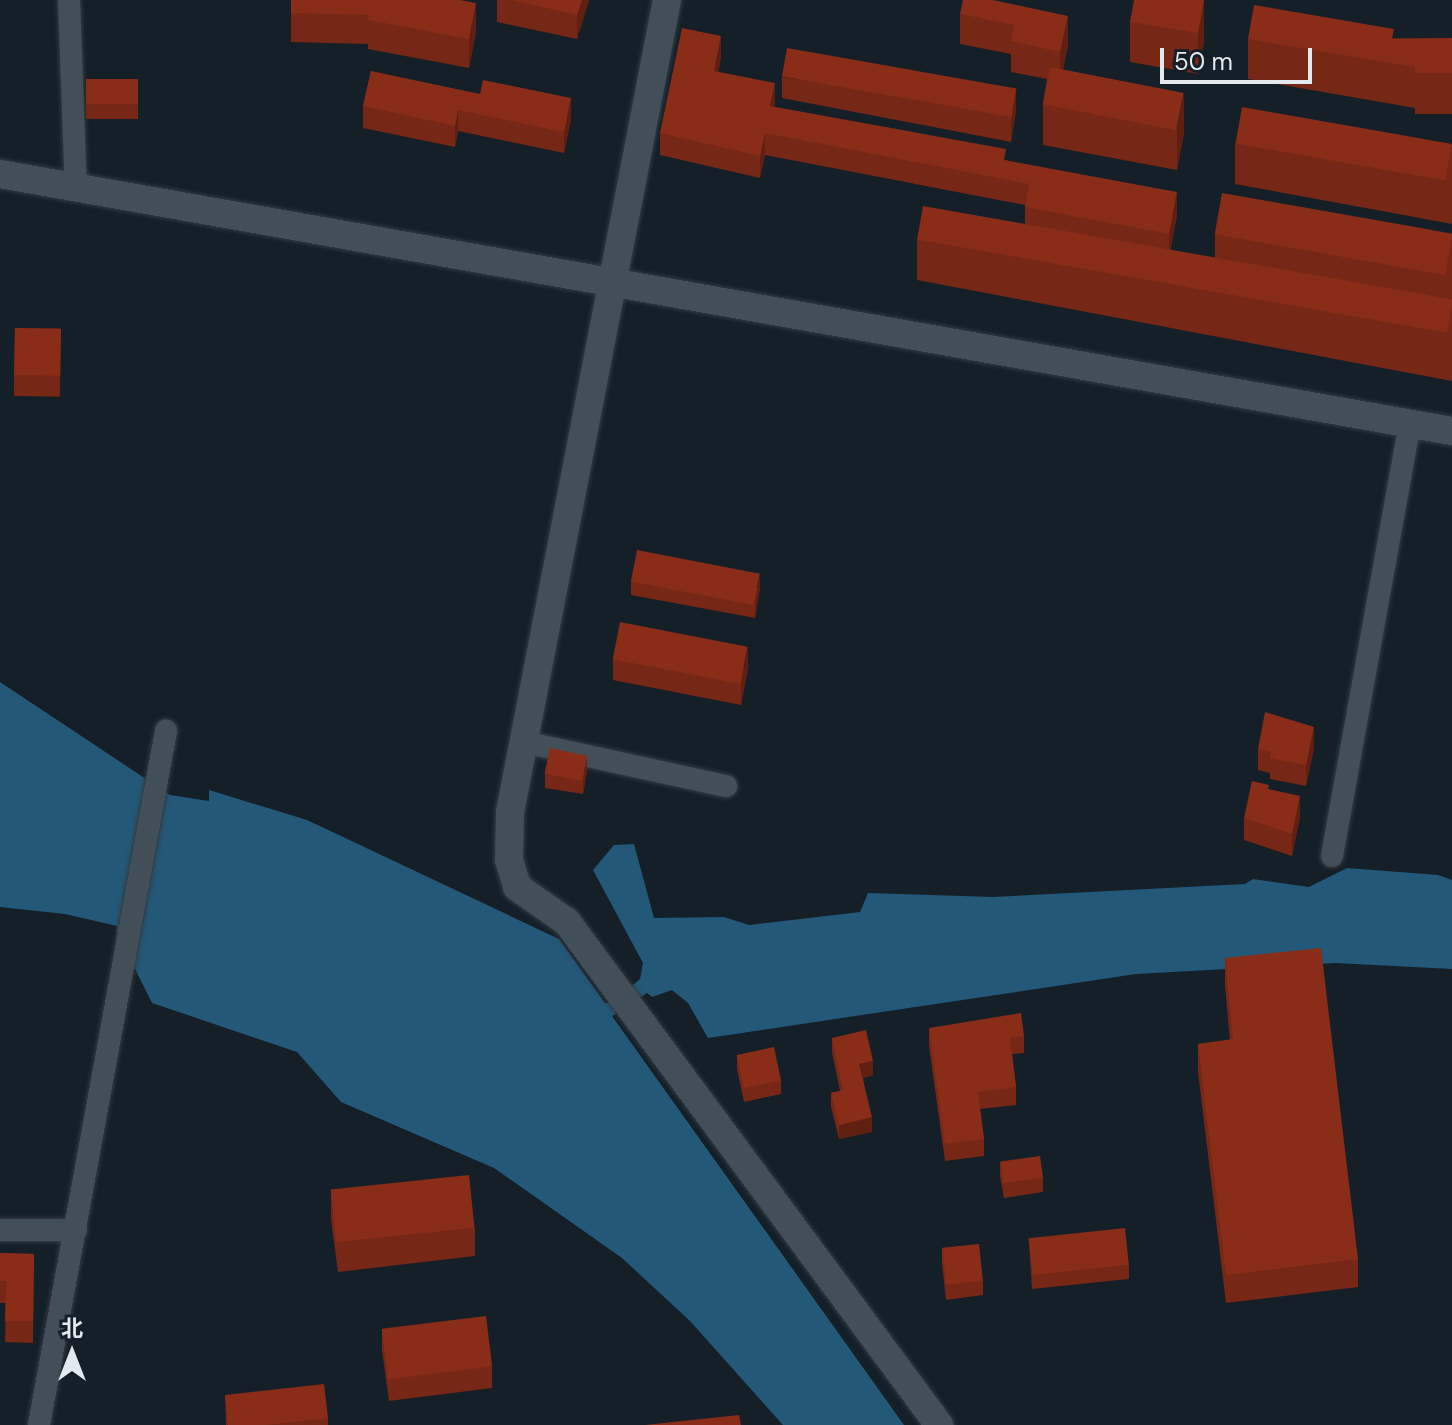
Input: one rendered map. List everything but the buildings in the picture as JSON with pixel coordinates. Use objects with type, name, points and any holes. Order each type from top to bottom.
[{"type":"street","points":[[69,0],[76,188]]},
{"type":"street","points":[[667,0],[615,283],[510,812],[509,860],[517,887],[567,922],[939,1425]]},
{"type":"street","points":[[0,174],[1452,431]]},
{"type":"street","points":[[1332,856],[1410,423]]},
{"type":"street","points":[[39,1425],[166,731]]},
{"type":"street","points":[[524,742],[726,786]]},
{"type":"street","points":[[0,1230],[76,1230]]},
{"type":"water","points":[[0,682],[170,795],[209,801],[209,790],[307,820],[559,939],[605,1003],[613,1002],[640,979],[643,963],[593,870],[614,845],[634,844],[654,918],[724,917],[749,925],[860,912],[868,893],[993,897],[1245,884],[1253,879],[1309,887],[1347,868],[1438,875],[1452,880],[1452,969],[1335,963],[1136,974],[708,1038],[688,1003],[672,990],[652,997],[647,993],[612,1016],[904,1425],[783,1425],[690,1321],[622,1258],[494,1168],[341,1102],[297,1052],[152,1003],[135,969],[115,962],[117,926],[65,914],[0,907]]}]
